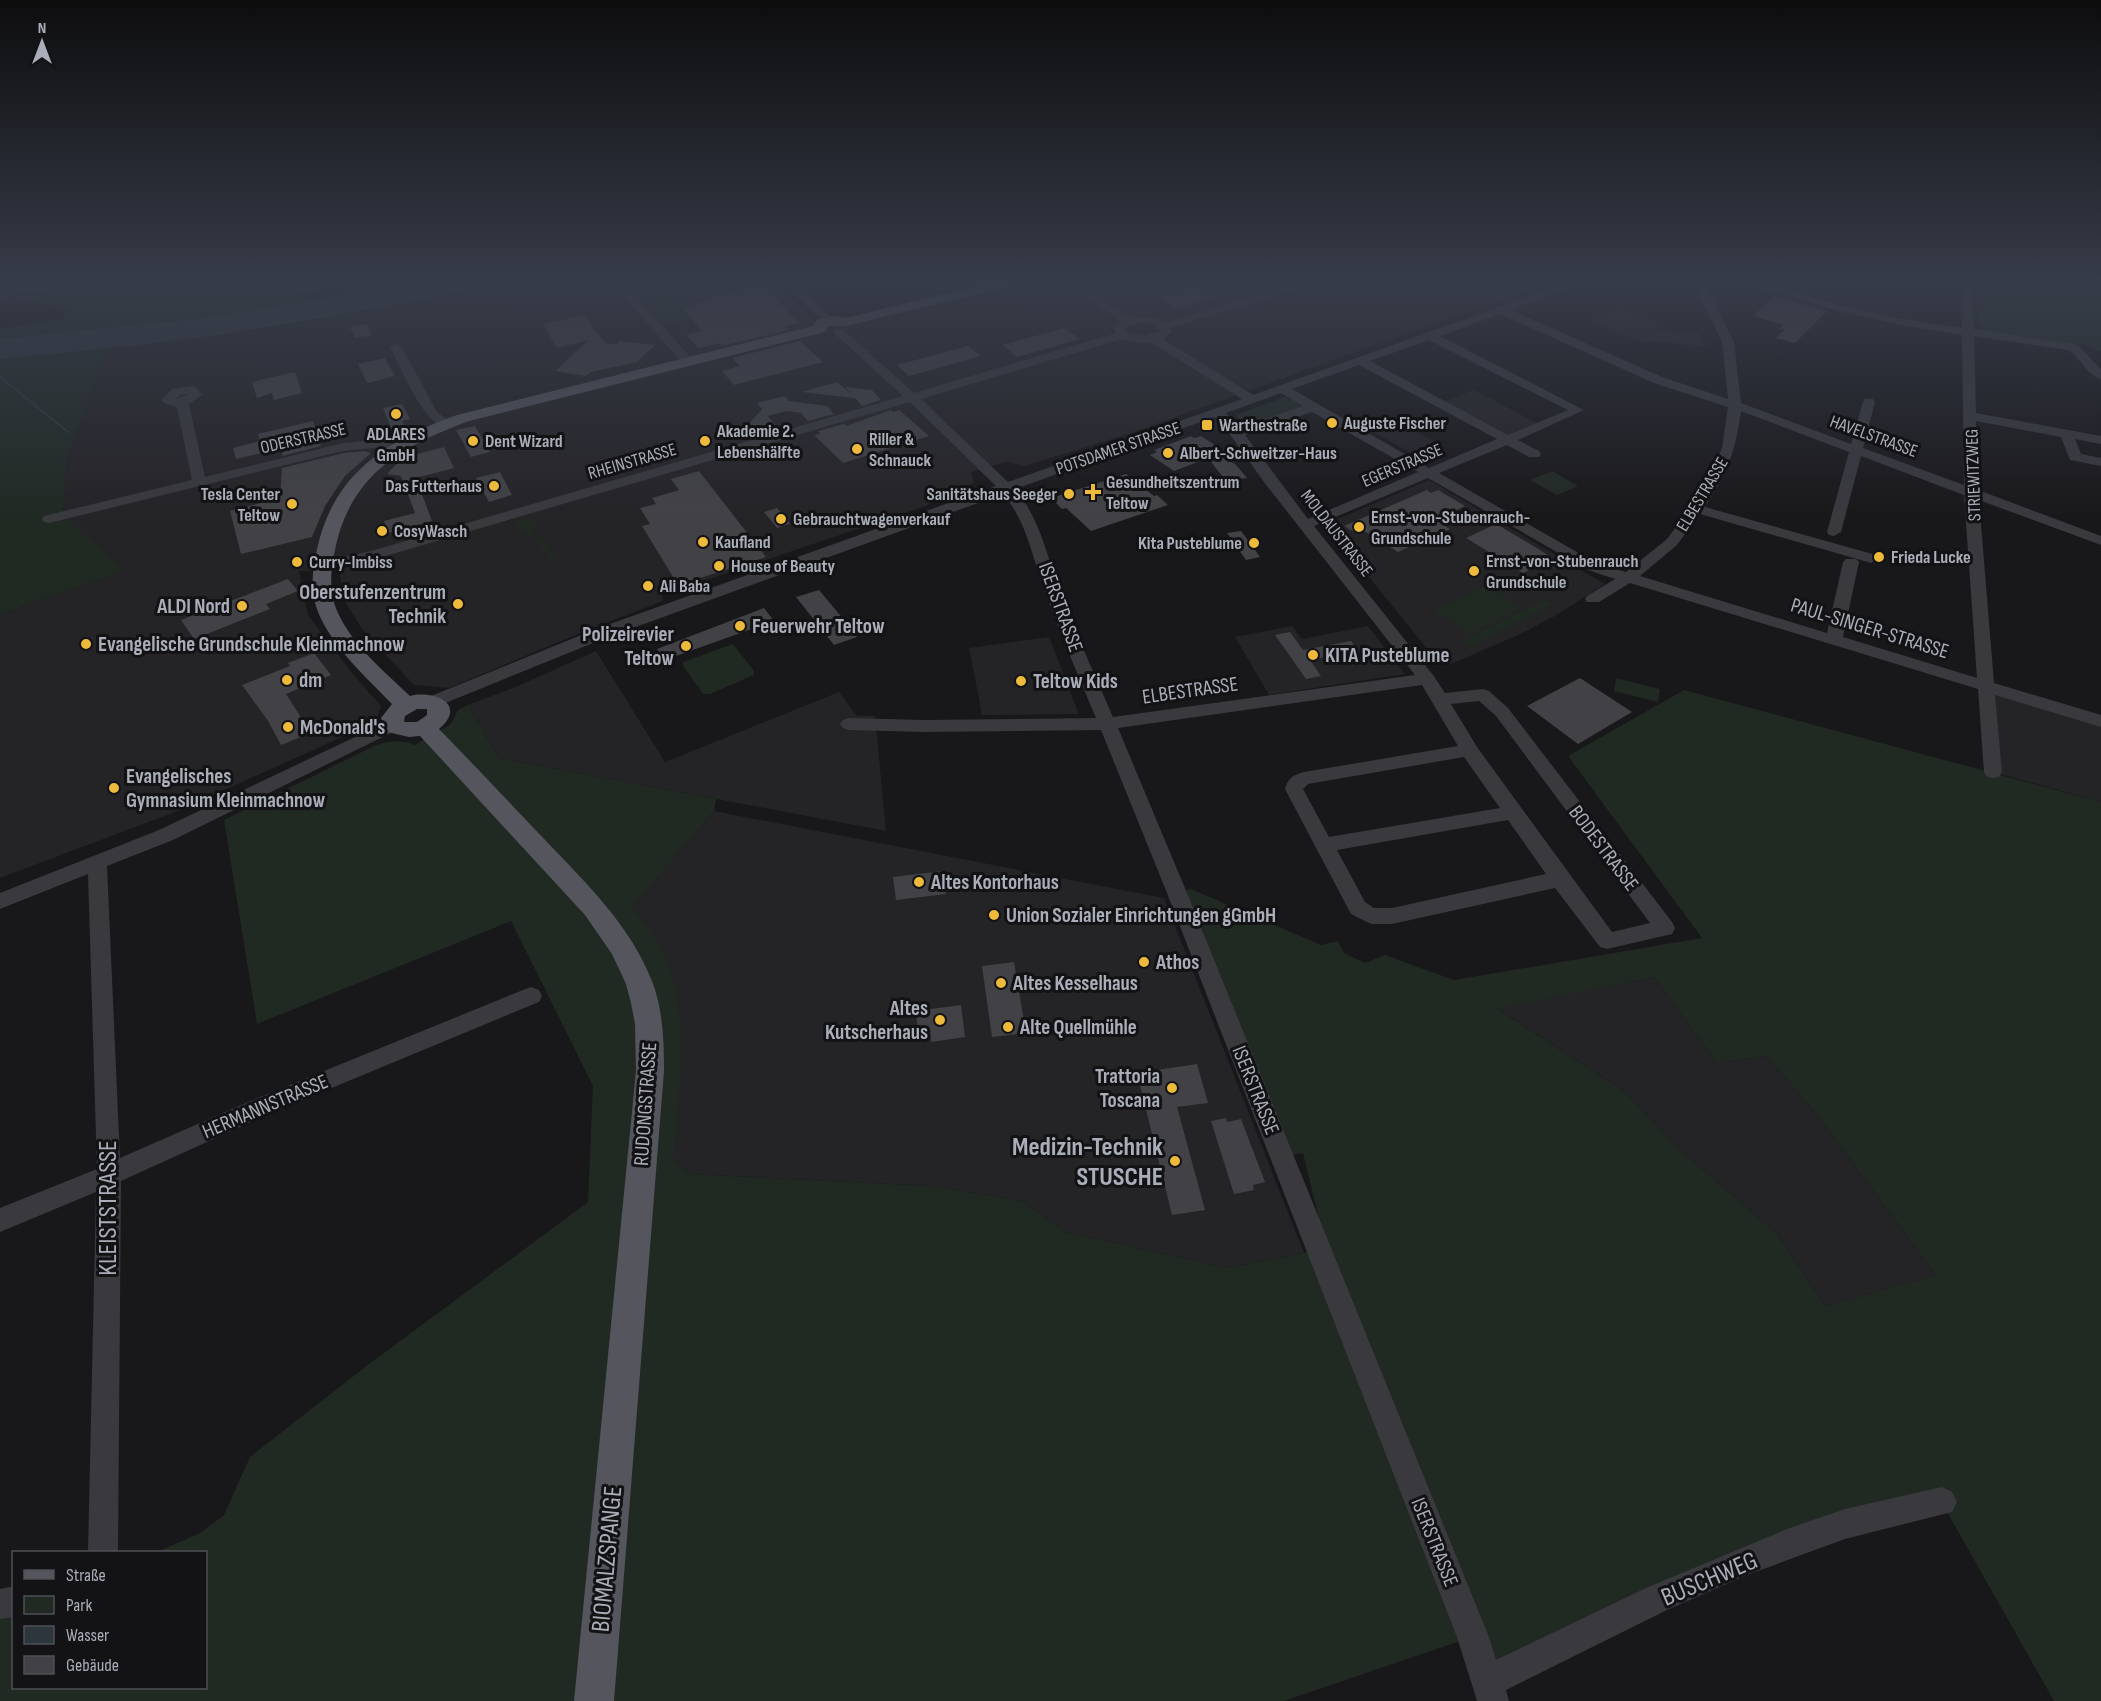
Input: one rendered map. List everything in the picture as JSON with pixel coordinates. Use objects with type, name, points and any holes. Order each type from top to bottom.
[{"type":"main road","points":[[393,725],[394,714],[406,705],[344,637],[328,614],[323,589],[322,566],[326,538],[336,512],[358,478],[393,448],[446,423],[678,363]]},
{"type":"main road","name":"POTSDAMER STRASSE","points":[[393,725],[404,730],[432,713],[420,701],[406,705]]},
{"type":"main road","name":"RUDONGSTRASSE","points":[[432,713],[619,938],[635,967],[647,1010],[651,1039],[650,1071],[619,1418]]},
{"type":"main road","name":"BIOMALZSPANGE","points":[[594,1701],[619,1418]]},
{"type":"street","points":[[404,363],[432,414],[446,423]]},
{"type":"street","points":[[879,363],[1005,487]]},
{"type":"street","name":"RHEINSTRASSE","points":[[322,566],[374,555],[489,522],[1026,363]]},
{"type":"street","points":[[1194,363],[1253,400]]},
{"type":"street","name":"POTSDAMER STRASSE","points":[[432,713],[620,633],[663,611],[1354,363]]},
{"type":"street","points":[[1365,363],[1534,454]]},
{"type":"street","name":"EGERSTRASSE","points":[[1305,525],[1578,410],[1485,363]]},
{"type":"street","name":"HAVELSTRASSE","points":[[1621,363],[1658,380],[1735,405],[2101,541]]},
{"type":"street","name":"ELBESTRASSE","points":[[1593,599],[1626,578],[1672,542],[1717,476],[1729,448],[1735,405],[1730,363]]},
{"type":"street","name":"STRIEWITZWEG","points":[[1970,363],[1971,493],[1993,772]]},
{"type":"street","points":[[2087,363],[2101,375]]},
{"type":"street","name":"PAUL-SINGER-STRASSE","points":[[1282,389],[1593,567],[2101,720]]},
{"type":"street","points":[[182,402],[200,483]]},
{"type":"street","points":[[1832,539],[1869,402]]},
{"type":"street","points":[[1236,434],[1313,407]]},
{"type":"street","name":"MOLDAUSTRASSE","points":[[1216,413],[1226,419],[1305,525],[1427,679]]},
{"type":"street","points":[[1971,416],[2101,440]]},
{"type":"street","points":[[2067,434],[2074,458],[2101,462]]},
{"type":"street","name":"ODERSTRASSE","points":[[49,519],[343,447],[375,444],[393,448]]},
{"type":"street","name":"ISERSTRASSE","points":[[1005,487],[1018,502],[1038,542],[1047,576],[1319,1244],[1345,1318],[1473,1637],[1490,1692]]},
{"type":"street","points":[[1697,508],[1832,539],[1871,558]]},
{"type":"street","points":[[1834,640],[1851,562]]},
{"type":"street","name":"ELBESTRASSE","points":[[849,724],[1050,726],[1107,724],[1427,679]]},
{"type":"street","name":"BODESTRASSE","points":[[1427,679],[1441,699],[1469,750],[1607,941],[1665,928],[1502,712],[1483,695],[1441,699]]},
{"type":"street","points":[[0,900],[166,835],[393,725]]},
{"type":"street","points":[[1469,750],[1304,778],[1296,782],[1294,789],[1297,795],[1361,910],[1371,916],[1392,916],[1560,879]]},
{"type":"street","points":[[1325,845],[1513,812]]},
{"type":"street","name":"KLEISTSTRASSE","points":[[97,863],[110,1174],[103,1551]]},
{"type":"street","name":"HERMANNSTRASSE","points":[[0,1220],[256,1109],[531,996]]},
{"type":"street","name":"BUSCHWEG","points":[[1490,1692],[1593,1629],[1698,1580],[1833,1527],[1942,1502]]},
{"type":"shaded area","points":[[103,363],[1324,363],[1131,433],[1024,466],[1006,462],[971,472],[974,483],[938,498],[926,506],[662,595],[663,601],[449,688],[414,685],[362,629],[346,603],[339,571],[299,571],[308,615],[352,673],[381,706],[377,718],[371,724],[178,811],[0,878],[0,615],[124,570],[63,517],[67,459]]},
{"type":"shaded area","points":[[1474,390],[1537,423],[1506,436],[1443,402]]},
{"type":"shaded area","points":[[1395,420],[1438,444],[1413,454],[1370,430]]},
{"type":"shaded area","name":"Ernst-von-Stubenrauch Grundschule","points":[[1429,480],[1605,584],[1553,617],[1516,636],[1451,664],[1437,661],[1326,524]]},
{"type":"shaded area","points":[[1292,626],[1302,639],[1368,626],[1405,674],[1269,695],[1235,637]]},
{"type":"shaded area","name":"Teltow Kids","points":[[1049,637],[1079,714],[982,715],[969,648]]},
{"type":"shaded area","points":[[596,651],[665,762],[839,692],[857,716],[875,716],[886,831],[499,758],[468,705],[518,686]]},
{"type":"shaded area","points":[[1986,686],[2101,721],[2101,802],[1993,772]]},
{"type":"shaded area","points":[[714,811],[1164,898],[1304,1253],[1227,1268],[1065,1232],[1022,1201],[930,1186],[689,1174],[672,1161],[681,1057],[679,1014],[672,972],[657,942],[631,907]]},
{"type":"shaded area","points":[[1654,977],[1717,1063],[1766,1056],[1815,1112],[1936,1275],[1825,1306],[1777,1234],[1677,1147],[1625,1092],[1497,1008]]},
{"type":"green space","points":[[0,363],[103,363],[67,459],[63,516],[125,570],[0,615]]},
{"type":"green space","points":[[1285,397],[1299,402],[1301,407],[1251,426],[1242,423],[1236,415]]},
{"type":"green space","points":[[1552,471],[1578,486],[1557,495],[1530,480]]},
{"type":"green space","points":[[531,517],[538,528],[530,531],[535,540],[513,522]]},
{"type":"green space","points":[[543,537],[561,569],[535,540]]},
{"type":"green space","points":[[1487,585],[1522,608],[1470,634],[1434,610]]},
{"type":"green space","points":[[1545,599],[1553,604],[1469,647],[1461,642]]},
{"type":"green space","points":[[733,644],[754,671],[754,675],[710,694],[703,694],[683,666],[683,662]]},
{"type":"green space","points":[[1616,678],[1660,689],[1658,702],[1614,691]]},
{"type":"green space","points":[[1684,690],[2101,802],[2101,1701],[2054,1701],[1942,1503],[1833,1527],[1487,1682],[1472,1637],[1284,1701],[0,1701],[0,1604],[12,1601],[12,1689],[207,1689],[207,1551],[159,1551],[200,1533],[224,1515],[250,1457],[365,1367],[588,1202],[593,1086],[511,921],[257,1024],[224,820],[376,745],[396,741],[415,745],[451,724],[458,710],[468,705],[499,758],[716,799],[714,811],[632,907],[665,955],[677,996],[681,1067],[673,1161],[689,1174],[930,1186],[1022,1201],[1065,1232],[1227,1268],[1304,1253],[1319,1244],[1338,1298],[1303,1153],[1283,1157],[1177,893],[1191,889],[1321,945],[1338,941],[1344,953],[1365,963],[1385,955],[1454,980],[1702,938],[1568,756]],"holes":[[[1654,977],[1717,1063],[1766,1056],[1815,1112],[1936,1275],[1825,1306],[1777,1234],[1677,1147],[1625,1092],[1498,1009]]]},
{"type":"building","points":[[388,363],[395,376],[367,383],[358,364]]},
{"type":"building","points":[[563,363],[631,363],[591,372],[586,376],[555,371]]},
{"type":"building","points":[[737,363],[818,363],[734,385],[722,371],[740,366]]},
{"type":"building","points":[[903,363],[954,363],[909,376],[897,365]]},
{"type":"building","points":[[295,372],[302,393],[274,400],[272,393],[257,398],[252,382]]},
{"type":"building","points":[[837,382],[852,395],[845,387],[872,390],[881,400],[862,406],[855,398],[802,392]]},
{"type":"building","points":[[785,396],[789,401],[827,406],[834,414],[808,421],[801,413],[786,411],[768,416],[776,426],[756,431],[749,424],[762,409],[757,403]]},
{"type":"building","name":"ADLARES GmbH","points":[[402,404],[410,419],[402,421],[404,425],[391,428],[383,408]]},
{"type":"building","name":"Riller & Schnauck","points":[[891,410],[893,412],[899,410],[929,436],[843,463],[814,435],[820,434],[818,431],[844,424],[846,426]]},
{"type":"building","points":[[313,421],[321,446],[282,456],[283,448],[236,459],[233,448],[260,441],[258,434]]},
{"type":"building","name":"Dent Wizard","points":[[475,426],[490,452],[471,457],[456,430]]},
{"type":"building","name":"Albert-Schweitzer-Haus","points":[[1191,436],[1194,438],[1201,436],[1232,456],[1226,458],[1236,465],[1247,478],[1226,481],[1208,458],[1174,471],[1150,455],[1157,452],[1154,450]]},
{"type":"building","points":[[444,447],[454,468],[416,478],[432,521],[389,533],[384,521],[415,513],[401,476],[387,474],[402,458]]},
{"type":"building","name":"Tesla Center Teltow","points":[[364,451],[371,453],[345,476],[325,506],[312,537],[241,554],[230,511],[280,498],[282,468],[344,453]]},
{"type":"building","name":"Kaufland","points":[[699,471],[766,557],[678,585],[642,526],[650,524],[640,508],[656,504],[652,498],[679,490],[671,479]]},
{"type":"building","name":"Das Futterhaus","points":[[500,472],[512,495],[489,502],[476,478]]},
{"type":"building","points":[[1126,474],[1168,505],[1091,531],[1066,508],[1062,509],[1051,498]]},
{"type":"building","points":[[1427,490],[1431,493],[1438,490],[1465,506],[1435,520],[1450,529],[1398,552],[1364,531],[1358,534],[1344,526]]},
{"type":"building","name":"Gebrauchtwagenverkauf","points":[[777,508],[790,524],[777,528],[764,512]]},
{"type":"building","points":[[1496,524],[1553,558],[1523,573],[1466,538]]},
{"type":"building","points":[[1241,531],[1260,557],[1246,560],[1227,533]]},
{"type":"building","name":"ALDI Nord","points":[[288,579],[298,591],[266,604],[270,609],[194,639],[181,620]]},
{"type":"building","points":[[819,590],[857,637],[834,645],[796,597]]},
{"type":"building","points":[[764,608],[774,621],[665,660],[657,649]]},
{"type":"building","name":"KITA Pusteblume","points":[[1290,632],[1303,650],[1351,641],[1358,651],[1310,660],[1321,676],[1306,679],[1275,635]]},
{"type":"building","points":[[314,653],[331,675],[286,694],[311,733],[281,745],[268,721],[242,685],[290,666],[288,663]]},
{"type":"building","points":[[1580,678],[1632,712],[1578,744],[1527,706]]},
{"type":"building","name":"Altes Kontorhaus","points":[[943,871],[946,894],[896,900],[893,877]]},
{"type":"building","name":"Altes Kesselhaus","points":[[1014,962],[1026,1033],[992,1037],[982,966]]},
{"type":"building","name":"Altes Kutscherhaus","points":[[961,1005],[965,1037],[931,1042],[930,1030],[918,1031],[916,1011]]},
{"type":"building","points":[[1197,1064],[1208,1103],[1177,1107],[1205,1210],[1172,1215],[1137,1073]]},
{"type":"building","points":[[1226,1118],[1227,1122],[1241,1119],[1265,1182],[1253,1185],[1254,1190],[1234,1194],[1211,1121]]},
{"type":"waterway","points":[[0,377],[68,432]]},
{"type":"place","name":"ADLARES GmbH","points":[[396,414]]},
{"type":"place","name":"Auguste Fischer","points":[[1332,423]]},
{"type":"place","name":"Warthestraße","points":[[1207,425]]},
{"type":"place","name":"Dent Wizard","points":[[473,441]]},
{"type":"place","name":"Akademie 2. Lebenshälfte","points":[[705,441]]},
{"type":"place","name":"Riller & Schnauck","points":[[857,449]]},
{"type":"place","name":"Albert-Schweitzer-Haus","points":[[1168,453]]},
{"type":"place","name":"Das Futterhaus","points":[[494,486]]},
{"type":"place","name":"Gesundheitszentrum Teltow","points":[[1093,492]]},
{"type":"place","name":"Sanitätshaus Seeger","points":[[1069,494]]},
{"type":"place","name":"Tesla Center Teltow","points":[[292,504]]},
{"type":"place","name":"Gebrauchtwagenverkauf","points":[[781,519]]},
{"type":"place","name":"Ernst-von-Stubenrauch- Grundschule","points":[[1359,527]]},
{"type":"place","name":"CosyWasch","points":[[382,531]]},
{"type":"place","name":"Kaufland","points":[[703,542]]},
{"type":"place","name":"Kita Pusteblume","points":[[1254,543]]},
{"type":"place","name":"Frieda Lucke","points":[[1879,557]]},
{"type":"place","name":"Curry-Imbiss","points":[[297,562]]},
{"type":"place","name":"House of Beauty","points":[[719,566]]},
{"type":"place","name":"Ernst-von-Stubenrauch Grundschule","points":[[1474,571]]},
{"type":"place","name":"Ali Baba","points":[[648,586]]},
{"type":"place","name":"Oberstufenzentrum Technik","points":[[458,604]]},
{"type":"place","name":"ALDI Nord","points":[[242,606]]},
{"type":"place","name":"Feuerwehr Teltow","points":[[740,626]]},
{"type":"place","name":"Evangelische Grundschule Kleinmachnow","points":[[86,644]]},
{"type":"place","name":"Polizeirevier Teltow","points":[[686,646]]},
{"type":"place","name":"KITA Pusteblume","points":[[1313,655]]},
{"type":"place","name":"dm","points":[[287,680]]},
{"type":"place","name":"Teltow Kids","points":[[1021,681]]},
{"type":"place","name":"McDonald's","points":[[288,727]]},
{"type":"place","name":"Evangelisches Gymnasium Kleinmachnow","points":[[114,788]]},
{"type":"place","name":"Altes Kontorhaus","points":[[919,882]]},
{"type":"place","name":"Union Sozialer Einrichtungen gGmbH","points":[[994,915]]},
{"type":"place","name":"Athos","points":[[1144,962]]},
{"type":"place","name":"Altes Kesselhaus","points":[[1001,983]]},
{"type":"place","name":"Altes Kutscherhaus","points":[[940,1020]]},
{"type":"place","name":"Alte Quellmühle","points":[[1008,1027]]},
{"type":"place","name":"Trattoria Toscana","points":[[1172,1088]]},
{"type":"place","name":"Medizin-Technik STUSCHE","points":[[1175,1161]]}]
